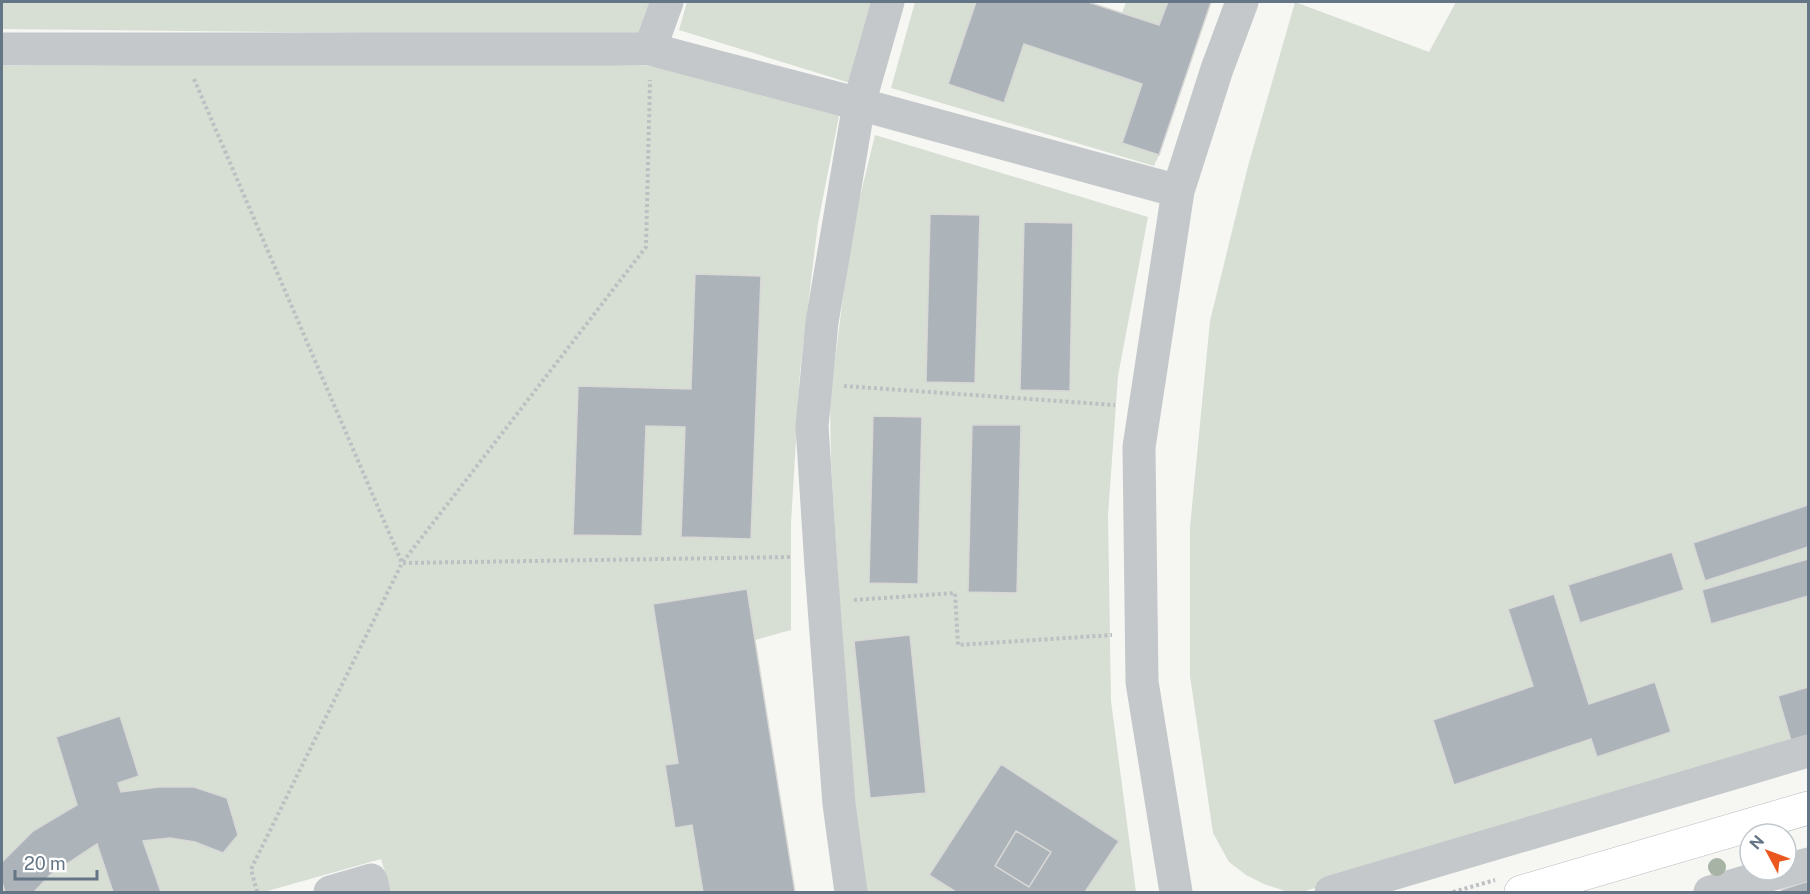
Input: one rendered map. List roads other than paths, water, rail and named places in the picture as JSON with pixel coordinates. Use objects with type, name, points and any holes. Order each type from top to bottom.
[{"type":"highway","points":[[1521,892],[1809,808]]},
{"type":"lane","points":[[650,49],[667,2]]},
{"type":"lane","points":[[852,892],[839,804],[812,426],[822,322],[859,104],[888,2]]},
{"type":"lane","points":[[1176,892],[1142,682],[1139,447],[1178,191],[1217,69],[1242,2]]},
{"type":"lane","points":[[2,50],[650,49],[1178,191]]},
{"type":"lane","points":[[1331,892],[1809,751]]},
{"type":"lane","points":[[1710,892],[1741,887],[1809,864]]},
{"type":"lane","points":[[330,892],[371,880],[374,892]]}]
